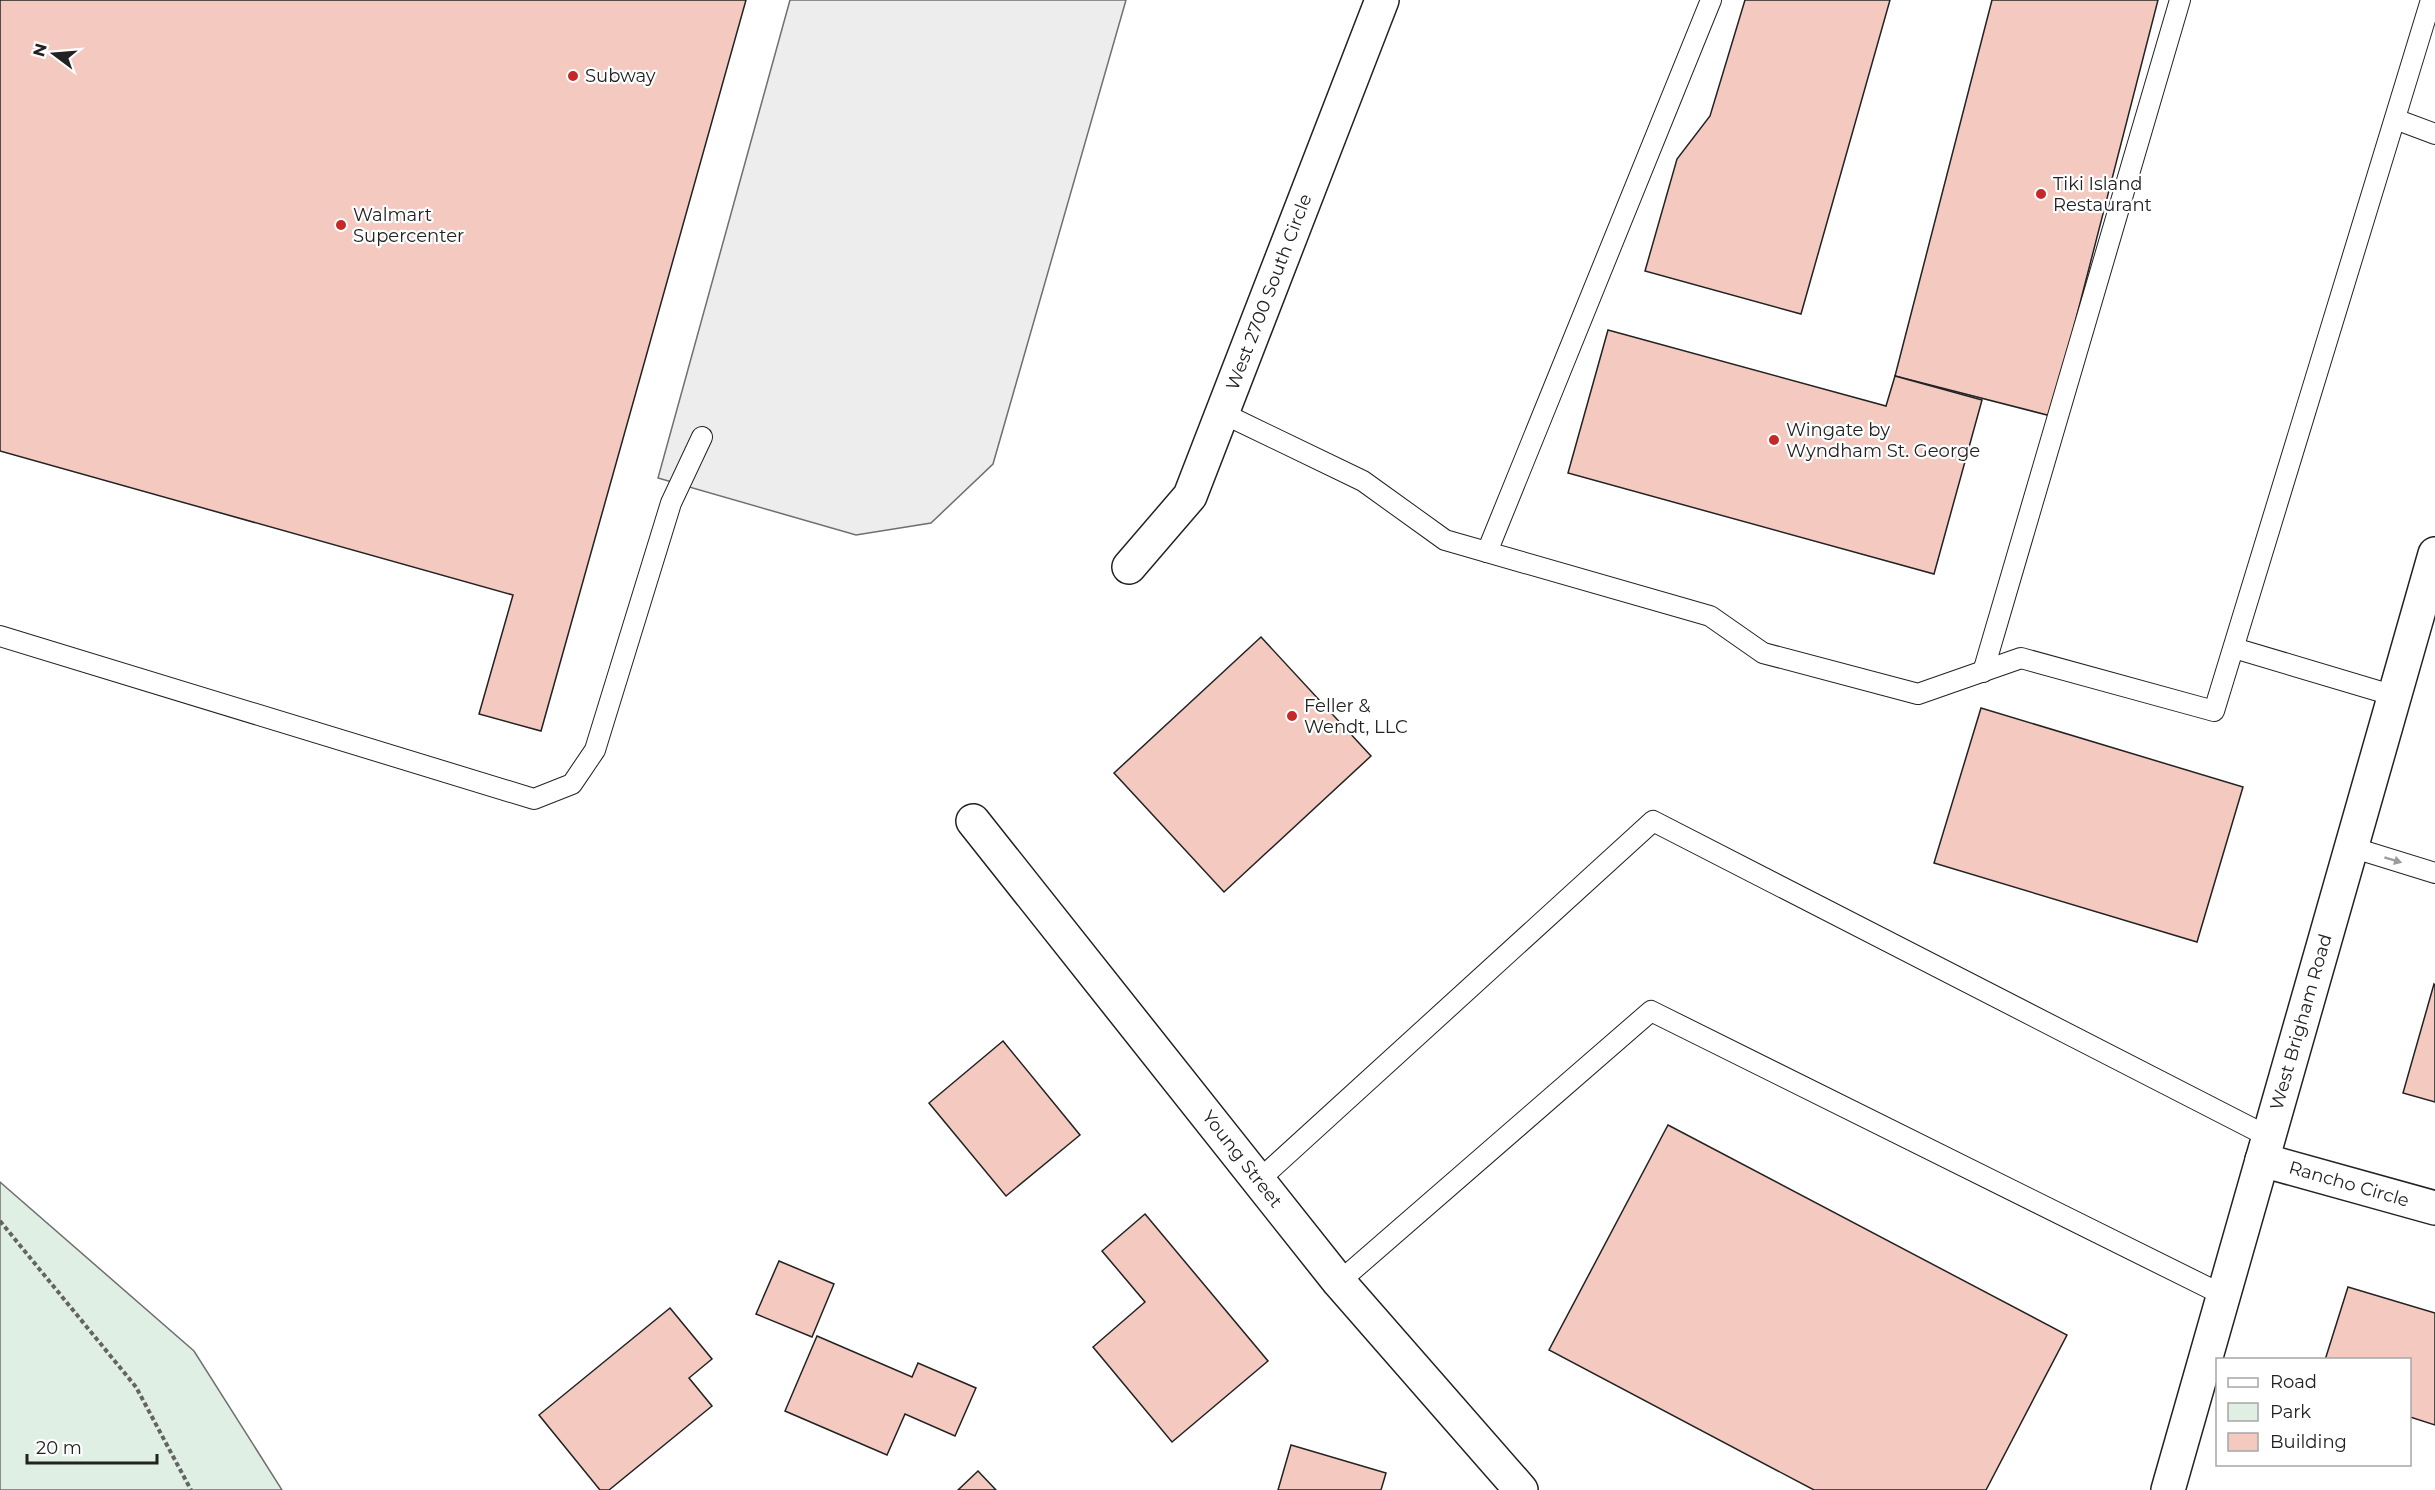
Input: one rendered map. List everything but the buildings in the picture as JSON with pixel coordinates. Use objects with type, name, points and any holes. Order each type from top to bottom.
[{"type":"street","name":"West 2700 South Circle","points":[[1129,567],[1190,496],[1382,0]]},
{"type":"street","name":"West Brigham Road","points":[[2168,1490],[2435,554]]},
{"type":"street","name":"Young Street","points":[[973,821],[1339,1282],[1521,1490]]},
{"type":"street","name":"Rancho Circle","points":[[2265,1148],[2435,1208]]},
{"type":"lane","points":[[1487,552],[1711,0]]},
{"type":"lane","points":[[1983,672],[2180,0]]},
{"type":"lane","points":[[1222,413],[1363,481],[1445,540],[1710,616],[1763,653],[1918,694],[2021,658],[2214,711],[2396,119],[2429,26],[2431,0]]},
{"type":"lane","points":[[2396,119],[2435,134]]},
{"type":"lane","points":[[0,636],[534,799],[572,784],[595,750],[670,504],[702,437]]},
{"type":"lane","points":[[2234,648],[2395,696]]},
{"type":"lane","points":[[1259,1180],[1653,821],[2265,1148]]},
{"type":"lane","points":[[2351,847],[2435,873]]},
{"type":"lane","points":[[1339,1282],[1650,1011],[2223,1295]]},
{"type":"path","points":[[0,1221],[135,1387],[191,1490]]},
{"type":"green space","points":[[0,1182],[194,1351],[282,1490],[0,1490]]},
{"type":"shaded area","points":[[790,0],[1126,0],[993,464],[931,523],[856,535],[658,478]]},
{"type":"place","name":"Subway","points":[[573,76]]},
{"type":"place","name":"Tiki Island Restaurant","points":[[2041,194]]},
{"type":"place","name":"Walmart Supercenter","points":[[341,225]]},
{"type":"place","name":"Wingate by Wyndham St. George","points":[[1774,440]]},
{"type":"place","name":"Feller & Wendt, LLC","points":[[1292,716]]}]
